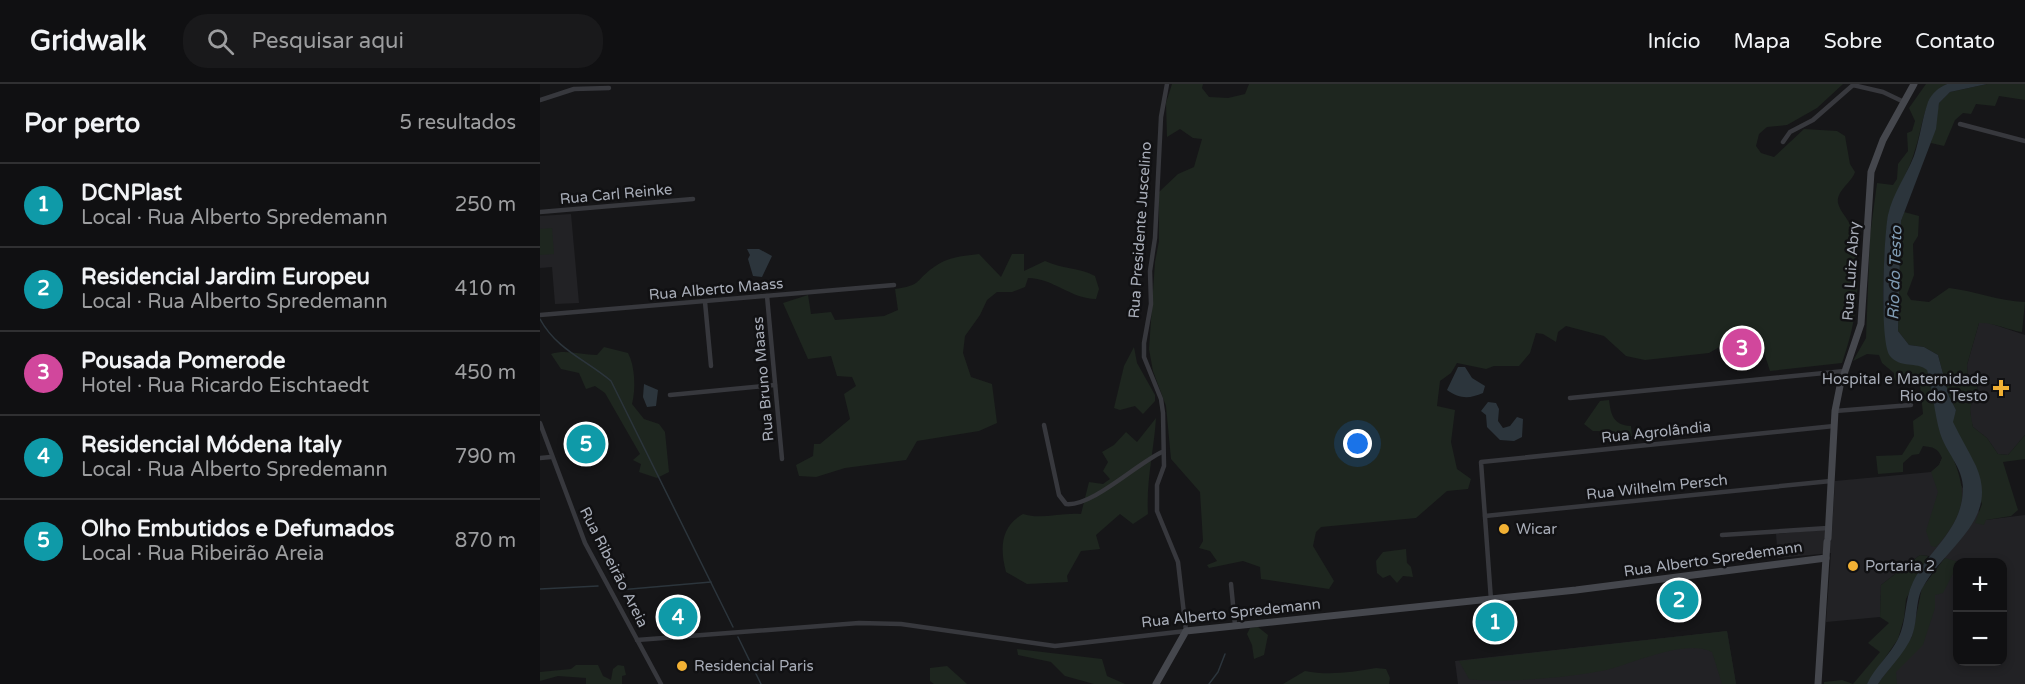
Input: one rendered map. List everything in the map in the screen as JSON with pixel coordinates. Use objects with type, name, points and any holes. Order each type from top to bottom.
[{"type":"street","name":"Rua Presidente Juscelino","points":[[1167,84],[1161,117],[1155,238],[1150,271],[1150,304],[1144,357],[1161,399],[1164,466],[1157,485],[1157,511],[1178,562],[1186,630]]},
{"type":"street","name":"Rua Luiz Abry","points":[[1818,684],[1834,411],[1861,324],[1871,172],[1883,140],[1914,84]]},
{"type":"street","points":[[1783,142],[1790,132],[1807,124],[1853,85],[1883,92],[1904,102]]},
{"type":"street","points":[[540,100],[573,88],[609,88]]},
{"type":"street","points":[[1960,124],[2025,141]]},
{"type":"street","name":"Rua Carl Reinke","points":[[540,212],[693,199]]},
{"type":"street","name":"Rua Alberto Maass","points":[[540,315],[894,285]]},
{"type":"street","name":"Rua Bruno Maass","points":[[767,296],[782,459]]},
{"type":"street","points":[[705,302],[711,366]]},
{"type":"street","points":[[1570,398],[1845,371]]},
{"type":"street","points":[[670,394],[775,385]]},
{"type":"street","points":[[1834,411],[1911,405]]},
{"type":"street","name":"Rua Ribeirão Areia","points":[[540,423],[585,543],[661,684]]},
{"type":"street","points":[[1044,425],[1059,495],[1066,504],[1086,501],[1142,462],[1162,452]]},
{"type":"street","name":"Rua Agrolândia","points":[[1485,516],[1481,462],[1834,426]]},
{"type":"street","points":[[540,458],[551,457]]},
{"type":"street","name":"Rua Wilhelm Persch","points":[[1485,516],[1831,481]]},
{"type":"street","points":[[1485,516],[1491,600]]},
{"type":"street","points":[[1722,535],[1828,528]]},
{"type":"street","name":"Rua Alberto Spredemann","points":[[637,640],[859,623],[910,625],[1023,644],[1054,646],[1186,630],[1491,600],[1826,558]]},
{"type":"street","points":[[1231,584],[1235,625]]},
{"type":"street","points":[[1156,684],[1186,630]]},
{"type":"shaded area","points":[[1172,84],[1203,84],[1202,88],[1209,97],[1228,98],[1245,94],[1249,84],[1843,84],[1817,108],[1787,125],[1767,127],[1759,134],[1756,146],[1761,153],[1774,157],[1804,129],[1837,131],[1845,136],[1850,164],[1855,172],[1839,194],[1838,203],[1851,228],[1858,280],[1852,329],[1842,363],[1770,371],[1760,340],[1750,337],[1728,342],[1709,353],[1645,360],[1626,356],[1604,336],[1566,326],[1558,332],[1556,342],[1543,334],[1536,333],[1530,353],[1519,366],[1494,366],[1486,369],[1457,363],[1451,373],[1440,381],[1437,406],[1455,410],[1451,442],[1457,469],[1471,479],[1468,489],[1447,491],[1416,518],[1321,527],[1316,532],[1313,546],[1334,581],[1329,589],[1261,579],[1260,567],[1243,561],[1209,568],[1207,565],[1217,561],[1210,551],[1199,548],[1203,541],[1200,492],[1171,459],[1166,406],[1153,371],[1149,349],[1155,262],[1159,241],[1159,192],[1178,174],[1194,167],[1202,139],[1193,138],[1180,129],[1167,137],[1166,103]]},
{"type":"shaded area","points":[[1926,84],[1947,84],[1933,95],[1928,103],[1912,158],[1889,213],[1883,306],[1891,327],[1930,375],[1939,419],[1961,484],[1962,498],[1959,513],[1936,547],[1931,546],[1926,531],[1938,492],[1931,472],[1939,465],[1942,458],[1939,452],[1923,446],[1919,454],[1912,455],[1903,463],[1903,472],[1878,474],[1876,456],[1902,455],[1914,436],[1913,421],[1923,414],[1920,385],[1901,386],[1894,379],[1894,373],[1882,363],[1879,355],[1867,354],[1853,361],[1866,338],[1870,236],[1877,183],[1893,185],[1897,179],[1898,164],[1908,151],[1907,133],[1912,131],[1915,121],[1909,108]]},
{"type":"shaded area","points":[[1987,84],[2025,84],[2025,100],[1999,96],[1995,106],[1976,104],[1971,114],[1963,113],[1955,120],[1944,146],[1931,143],[1939,103],[1950,92]]},
{"type":"shaded area","points":[[1904,212],[1919,216],[1918,236],[1913,244],[1914,275],[1907,294],[1911,300],[1929,302],[1949,288],[2025,302],[2022,332],[1979,323],[1967,365],[1968,380],[1975,381],[1979,392],[1986,392],[1982,400],[1974,399],[1972,402],[1970,412],[1973,427],[1987,438],[1998,454],[2008,455],[2025,435],[2025,459],[2003,462],[2018,510],[2011,516],[1986,520],[1984,525],[1975,523],[1982,504],[1952,421],[1956,410],[1949,396],[1938,355],[1924,347],[1909,345],[1898,331],[1901,221]]},
{"type":"shaded area","points":[[571,214],[579,303],[555,304],[552,267],[540,268],[540,216]]},
{"type":"shaded area","points":[[552,228],[554,254],[540,255],[540,229]]},
{"type":"shaded area","points":[[979,254],[1001,277],[1012,254],[1024,254],[1024,271],[1045,261],[1089,273],[1095,276],[1099,289],[1096,299],[1078,296],[1046,281],[1028,278],[1025,287],[1012,292],[997,292],[987,300],[980,315],[965,336],[963,353],[971,377],[992,384],[997,423],[979,431],[917,441],[906,460],[845,468],[816,477],[799,476],[796,465],[813,456],[814,444],[820,444],[850,419],[844,394],[856,386],[852,377],[837,376],[831,356],[808,359],[783,303],[808,295],[811,314],[831,312],[835,320],[884,316],[898,310],[895,289],[918,282],[944,261]]},
{"type":"shaded area","name":"Hospital e Maternidade Rio do Testo","points":[[1979,323],[1989,323],[2025,335],[2025,435],[2008,455],[1998,454],[1987,438],[1973,427],[1971,420],[1972,401],[1985,392],[1979,392],[1977,386],[1968,380],[1967,365]]},
{"type":"shaded area","points":[[604,347],[628,353],[634,378],[632,404],[644,419],[659,424],[665,432],[669,472],[657,478],[639,472],[641,464],[633,460],[640,454],[605,393],[595,386],[586,389],[579,373],[561,369],[551,354],[568,352],[597,355]]},
{"type":"shaded area","points":[[1134,347],[1137,363],[1155,395],[1155,401],[1143,414],[1135,406],[1120,410],[1114,408],[1124,366]]},
{"type":"shaded area","points":[[1609,400],[1614,418],[1620,424],[1631,426],[1632,436],[1593,431],[1584,424],[1600,401]]},
{"type":"shaded area","points":[[1156,418],[1149,478],[1148,514],[1133,524],[1120,514],[1096,535],[1100,549],[1081,551],[1067,576],[1068,582],[1027,584],[1006,572],[1003,555],[1004,539],[1015,519],[1023,514],[1037,516],[1081,514],[1089,482],[1103,484],[1110,479],[1103,471],[1108,462],[1102,452],[1114,445],[1126,432],[1137,442]]},
{"type":"shaded area","points":[[1942,458],[1985,520],[2025,515],[2025,684],[1878,684],[1912,637],[1922,588],[1945,558],[1920,555],[1881,585],[1880,617],[1826,622],[1831,553],[1778,558],[1776,534],[1832,529],[1835,481],[1931,472],[1939,465]]},
{"type":"shaded area","points":[[1406,549],[1407,563],[1411,567],[1413,577],[1403,576],[1397,583],[1390,575],[1383,578],[1377,573],[1376,561],[1383,552]]},
{"type":"shaded area","points":[[1920,555],[1928,556],[1906,599],[1898,639],[1867,684],[1853,684],[1880,652],[1868,643],[1889,623],[1880,617],[1881,585]]},
{"type":"shaded area","points":[[1945,558],[1953,560],[1953,574],[1943,593],[1935,595],[1935,608],[1923,645],[1896,672],[1897,684],[1878,684],[1912,637],[1922,588]]},
{"type":"shaded area","points":[[1258,627],[1268,635],[1264,655],[1254,659],[1252,645],[1247,634],[1250,628]]},
{"type":"shaded area","points":[[1727,631],[1736,684],[1458,684],[1455,661]]},
{"type":"shaded area","points":[[1727,631],[1736,684],[1722,684],[1712,652],[1689,648],[1596,672],[1518,680],[1469,679],[1459,661]]},
{"type":"shaded area","points":[[1017,649],[1102,659],[1107,676],[1125,684],[1094,684],[1065,676],[1051,662],[1018,655]]},
{"type":"shaded area","points":[[576,665],[598,665],[603,676],[611,680],[613,669],[618,665],[624,666],[626,675],[622,676],[622,684],[586,684],[586,678],[558,676],[540,681],[540,672],[571,669]]},
{"type":"shaded area","points":[[947,666],[967,684],[934,684],[930,681],[930,668]]},
{"type":"shaded area","points":[[1386,669],[1390,678],[1389,684],[1283,684],[1305,671],[1332,673]]},
{"type":"shaded area","points":[[1842,680],[1853,684],[1824,684],[1824,682]]},
{"type":"water","name":"Rio do Testo","points":[[1947,84],[1987,84],[1950,92],[1939,103],[1936,129],[1901,221],[1898,331],[1909,345],[1924,347],[1938,355],[1949,396],[1956,410],[1953,422],[1976,466],[1982,485],[1981,502],[1976,517],[1967,531],[1933,572],[1920,592],[1914,630],[1905,649],[1878,684],[1867,684],[1898,639],[1913,582],[1951,528],[1961,505],[1963,491],[1961,475],[1940,433],[1927,370],[1923,367],[1904,364],[1890,356],[1884,331],[1883,311],[1885,244],[1890,207],[1914,156],[1928,102],[1936,91]]},
{"type":"water","points":[[747,249],[759,249],[772,256],[762,277],[753,276]]},
{"type":"water","points":[[1458,367],[1465,367],[1472,378],[1485,386],[1483,393],[1465,397],[1447,390]]},
{"type":"water","points":[[644,384],[658,390],[656,406],[647,407],[643,397]]},
{"type":"water","points":[[1488,402],[1496,403],[1499,409],[1498,421],[1503,428],[1510,426],[1517,417],[1523,419],[1522,437],[1514,441],[1500,440],[1487,427],[1486,415],[1481,411]]},
{"type":"waterway","points":[[540,319],[563,346],[611,381],[733,627]]},
{"type":"waterway","points":[[619,590],[711,582]]},
{"type":"waterway","points":[[540,589],[598,586]]},
{"type":"waterway","points":[[738,637],[761,684]]},
{"type":"waterway","points":[[1209,684],[1218,672],[1225,654]]},
{"type":"place","name":"Pousada Pomerode","points":[[1742,348]]},
{"type":"place","name":"Hospital e Maternidade Rio do Testo","points":[[2001,388]]},
{"type":"place","name":"Olho Embutidos e Defumados","points":[[586,444]]},
{"type":"place","name":"Wicar","points":[[1504,529]]},
{"type":"place","name":"Portaria 2","points":[[1853,566]]},
{"type":"place","name":"Residencial Jardim Europeu","points":[[1679,600]]},
{"type":"place","name":"Residencial Módena Italy","points":[[678,617]]},
{"type":"place","name":"DCNPlast","points":[[1495,622]]},
{"type":"place","name":"Residencial Paris","points":[[682,666]]}]
